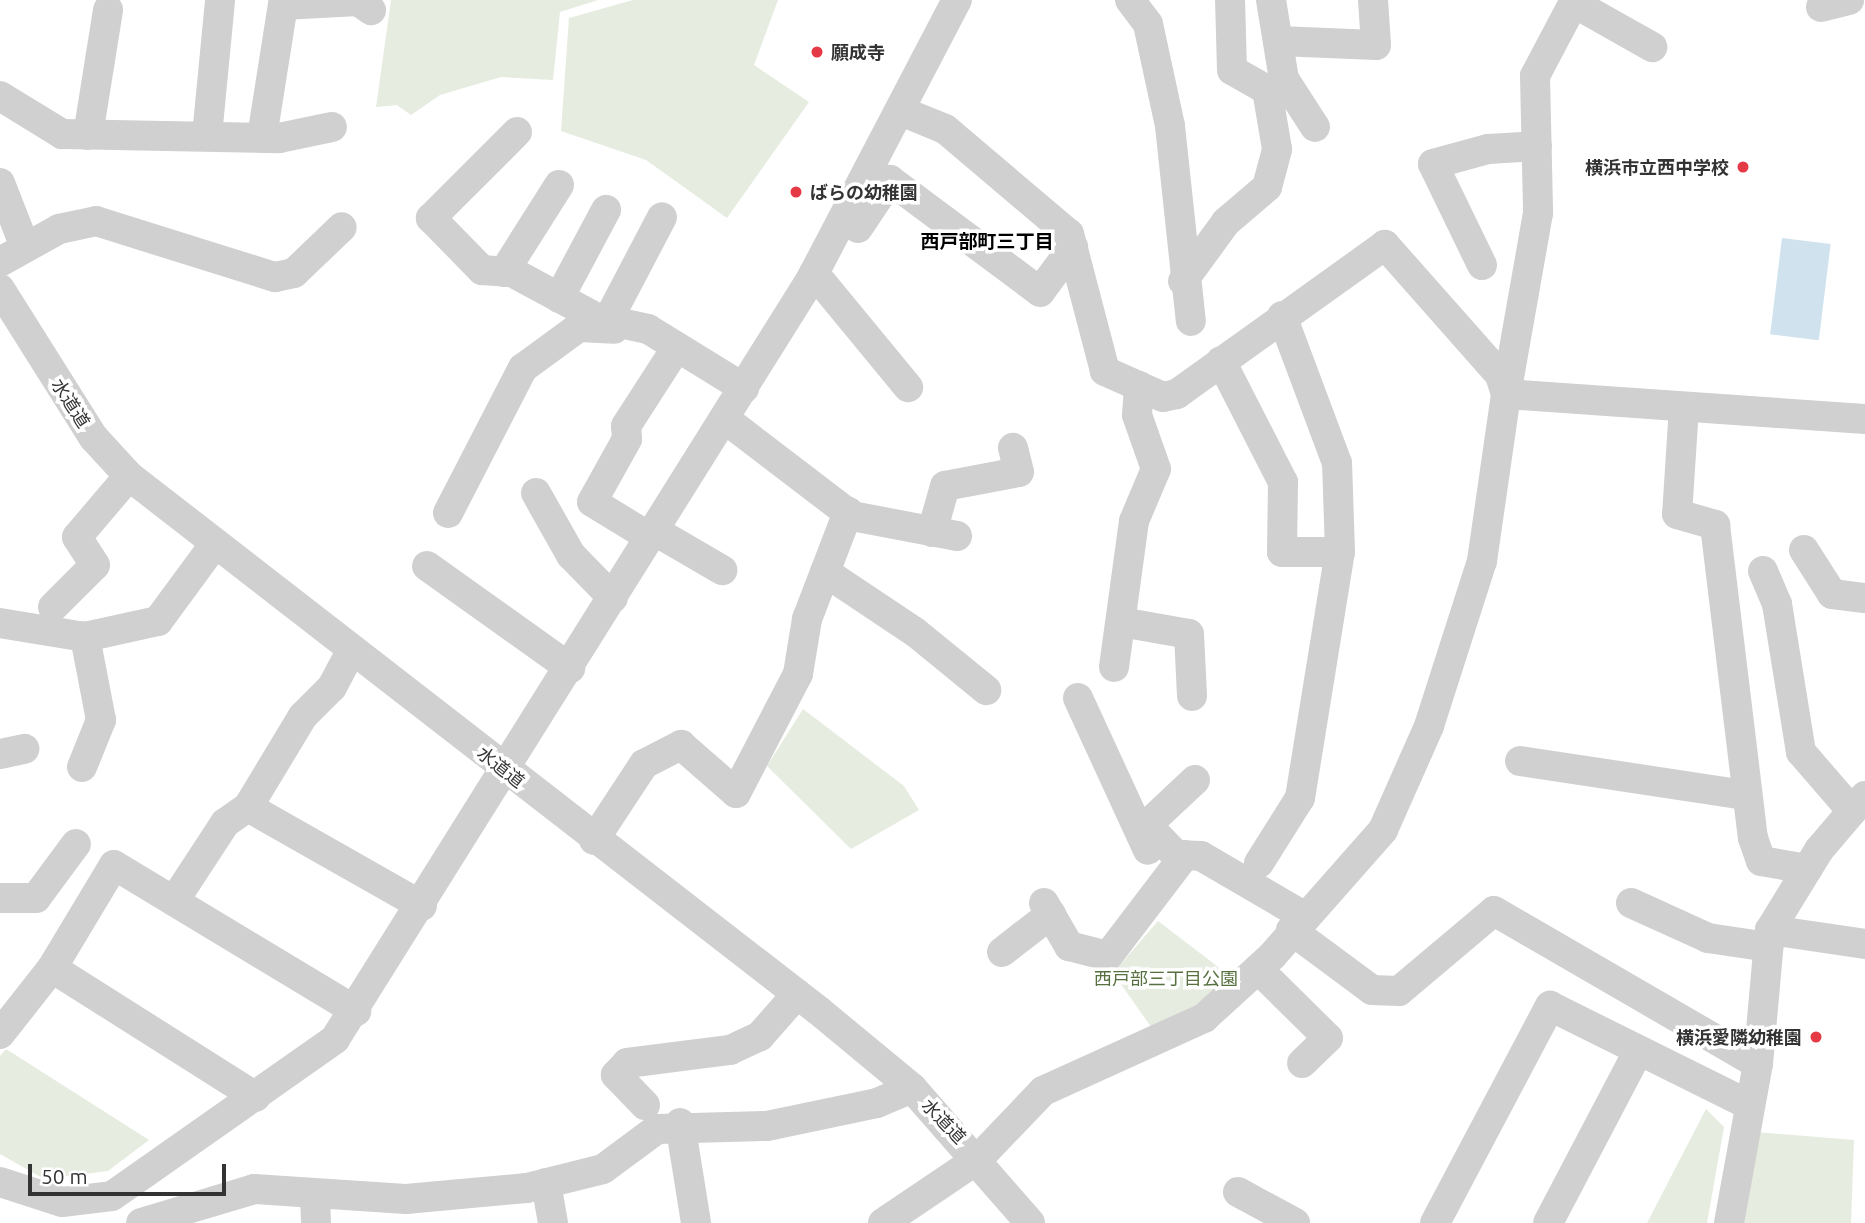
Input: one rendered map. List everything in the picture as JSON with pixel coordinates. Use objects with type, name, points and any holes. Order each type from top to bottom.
[{"type":"street","points":[[207,136],[219,0]]},
{"type":"street","points":[[0,1182],[61,1213],[112,1196],[335,1039],[356,1011],[818,266],[957,0]]},
{"type":"street","points":[[1130,0],[1149,24],[1170,126],[1183,281],[1191,321]]},
{"type":"street","points":[[1230,0],[1232,70],[1276,85],[1315,127]]},
{"type":"street","points":[[1183,281],[1226,222],[1267,187],[1277,149],[1278,41],[1271,0]]},
{"type":"street","points":[[1278,41],[1376,45],[1373,0]]},
{"type":"street","points":[[883,1223],[978,1159],[1042,1091],[1204,1018],[1258,969],[1296,922],[1383,830],[1415,766],[1482,561],[1506,394],[1538,214],[1535,76],[1574,1],[1652,47]]},
{"type":"street","points":[[262,137],[283,5],[362,4]]},
{"type":"street","points":[[88,135],[108,9]]},
{"type":"street","points":[[0,96],[50,131],[88,135],[262,137],[332,127]]},
{"type":"street","points":[[901,111],[945,129],[1069,234],[1105,371],[1163,397],[1177,394],[1282,316],[1385,245],[1500,375],[1506,394]]},
{"type":"street","points":[[517,132],[431,218],[482,270],[504,272],[608,320],[665,339],[744,388]]},
{"type":"street","points":[[1482,265],[1433,164],[1488,149],[1537,146]]},
{"type":"street","points":[[818,266],[835,267],[890,180],[1040,292],[1073,247]]},
{"type":"street","points":[[0,183],[12,255],[96,221],[275,277],[294,273],[342,227]]},
{"type":"street","points":[[504,272],[559,185]]},
{"type":"street","points":[[559,299],[606,210]]},
{"type":"street","points":[[608,320],[662,217]]},
{"type":"street","points":[[818,266],[908,387]]},
{"type":"street","name":"水道道","points":[[0,289],[94,438],[129,476],[213,547],[797,994],[912,1088],[978,1159],[1030,1223]]},
{"type":"street","points":[[1259,863],[1300,798],[1340,552],[1337,463],[1282,316]]},
{"type":"street","points":[[448,513],[523,368],[579,327],[665,339]]},
{"type":"street","points":[[665,339],[626,426],[627,439],[592,502],[722,570]]},
{"type":"street","points":[[1222,361],[1283,482],[1282,552],[1340,552]]},
{"type":"street","points":[[1114,667],[1134,522],[1156,469],[1137,415],[1139,386]]},
{"type":"street","points":[[1506,394],[1865,419]]},
{"type":"street","points":[[1684,407],[1677,514],[1715,525],[1746,795],[1760,860],[1807,869]]},
{"type":"street","points":[[725,419],[848,512],[944,534],[944,486],[1019,472],[1013,448]]},
{"type":"street","points":[[45,618],[95,565],[77,537],[129,476]]},
{"type":"street","points":[[536,494],[571,555],[613,598]]},
{"type":"street","points":[[594,840],[644,764],[681,745],[736,793],[793,686],[825,572],[848,512]]},
{"type":"street","points":[[0,623],[45,618],[85,637],[158,621],[213,547]]},
{"type":"street","points":[[1804,550],[1832,594],[1865,598]]},
{"type":"street","points":[[427,566],[570,668]]},
{"type":"street","points":[[1729,1223],[1758,1064],[1769,938],[1807,869],[1858,804],[1801,752],[1777,604],[1763,571]]},
{"type":"street","points":[[825,572],[915,632],[986,690]]},
{"type":"street","points":[[1121,622],[1189,634],[1192,696]]},
{"type":"street","points":[[82,767],[101,720],[85,637]]},
{"type":"street","points":[[174,901],[225,823],[247,807],[303,716],[332,687],[351,652]]},
{"type":"street","points":[[1078,698],[1115,789],[1165,881]]},
{"type":"street","points":[[1520,761],[1746,795]]},
{"type":"street","points":[[1195,779],[1147,825],[1176,855],[1201,856],[1296,922],[1372,990],[1399,991],[1494,911],[1758,1064]]},
{"type":"street","points":[[247,807],[422,905]]},
{"type":"street","points":[[0,898],[36,898],[76,844]]},
{"type":"street","points":[[1002,952],[1047,909],[1069,946],[1108,956],[1185,855]]},
{"type":"street","points":[[0,1034],[52,968],[114,865],[356,1011]]},
{"type":"street","points":[[1631,904],[1708,938],[1769,938],[1865,944]]},
{"type":"street","points":[[52,968],[256,1097]]},
{"type":"street","points":[[1258,969],[1328,1038],[1302,1063]]},
{"type":"street","points":[[696,1223],[663,1119],[616,1075],[627,1063],[730,1049],[760,1035],[797,994]]},
{"type":"street","points":[[1435,1223],[1549,1006],[1749,1105]]},
{"type":"street","points":[[1548,1223],[1639,1050]]},
{"type":"street","points":[[141,1223],[254,1189],[315,1194],[406,1211],[603,1169],[663,1119],[767,1126],[877,1103],[912,1088]]},
{"type":"street","points":[[546,1183],[553,1223]]},
{"type":"street","points":[[1238,1192],[1295,1223]]},
{"type":"street","points":[[315,1194],[316,1223]]},
{"type":"green space","points":[[391,0],[598,0],[560,12],[553,80],[501,77],[440,95],[411,115],[397,105],[376,107]]},
{"type":"green space","points":[[633,0],[778,0],[754,65],[809,102],[727,218],[646,160],[561,131],[569,18]]},
{"type":"green space","points":[[803,709],[904,786],[919,810],[851,849],[767,766]]},
{"type":"green space","name":"西戸部三丁目公園","points":[[1158,921],[1230,976],[1199,1007],[1154,1031],[1113,973]]},
{"type":"green space","points":[[6,1049],[149,1140],[108,1171],[44,1179],[0,1154],[0,1056]]},
{"type":"green space","points":[[1706,1109],[1724,1127],[1707,1223],[1647,1223]]},
{"type":"green space","points":[[1755,1132],[1854,1140],[1851,1223],[1744,1223]]},
{"type":"water","points":[[1782,238],[1831,244],[1819,340],[1770,334]]},
{"type":"place","name":"願成寺","points":[[817,52]]},
{"type":"place","name":"横浜市立西中学校","points":[[1743,167]]},
{"type":"place","name":"ばらの幼稚園","points":[[796,192]]},
{"type":"place","name":"横浜愛隣幼稚園","points":[[1816,1037]]},
{"type":"district","name":"西戸部町三丁目","points":[[987,242]]}]
